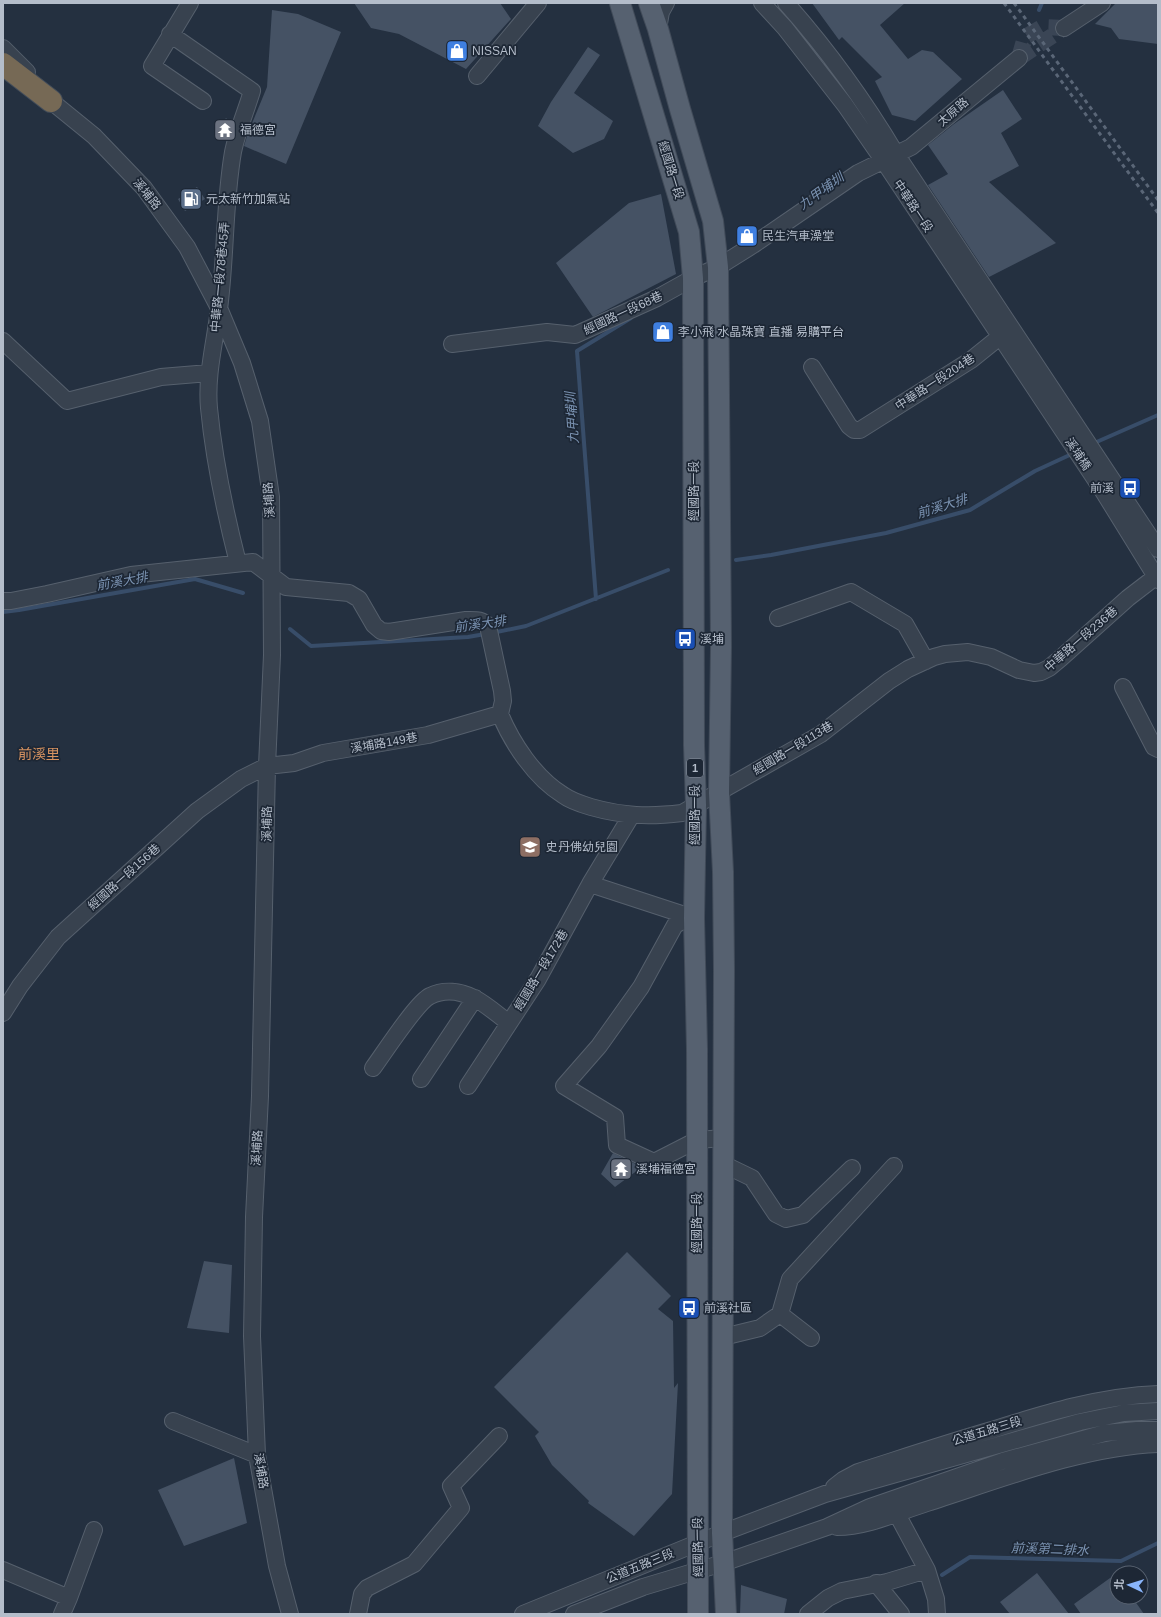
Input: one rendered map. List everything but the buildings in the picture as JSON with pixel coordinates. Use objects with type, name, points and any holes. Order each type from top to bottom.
[{"type":"highway","points":[[3,64],[51,101]]},
{"type":"main road","name":"經國路一段","points":[[620,3],[689,232],[693,278],[694,746],[696,805],[694,918],[697,1049],[698,1614]]},
{"type":"main road","name":"經國路一段","points":[[649,3],[658,29],[713,221],[718,267],[721,640],[719,792],[723,872],[724,1138],[722,1533],[726,1614]]},
{"type":"street","points":[[190,3],[152,66],[203,101]]},
{"type":"street","points":[[477,76],[538,3]]},
{"type":"street","points":[[658,29],[661,12],[666,3]]},
{"type":"street","name":"中華路一段","points":[[762,3],[785,28],[845,105],[889,157],[1060,414]]},
{"type":"street","name":"中華路一段","points":[[786,3],[807,27],[878,123],[889,157]]},
{"type":"street","points":[[1064,28],[1102,3]]},
{"type":"street","name":"中華路一段78巷45弄","points":[[170,34],[252,91],[234,151],[226,218],[219,308],[209,373],[209,407],[224,509],[238,563]]},
{"type":"street","name":"溪埔路","points":[[3,48],[45,90],[51,101]]},
{"type":"street","name":"太原路","points":[[718,267],[754,245],[858,173],[911,147],[1019,58]]},
{"type":"street","name":"溪埔路","points":[[3,77],[51,101],[94,136],[144,188],[187,247],[219,308],[242,363],[260,421],[271,497],[272,656],[261,1066],[254,1217],[252,1320],[258,1455],[278,1566],[290,1614]]},
{"type":"street","name":"經國路一段68巷","points":[[452,344],[547,332],[575,335],[657,298],[693,278],[718,267]]},
{"type":"street","name":"中華路一段204巷","points":[[812,367],[849,426],[854,430],[860,430],[971,360],[1005,332]]},
{"type":"street","points":[[3,341],[67,401],[161,377],[209,373]]},
{"type":"street","name":"溪埔橋","points":[[1060,414],[1109,488]]},
{"type":"street","points":[[1109,488],[1158,549]]},
{"type":"street","points":[[1109,488],[1157,577]]},
{"type":"street","points":[[3,601],[11,601],[48,594],[131,575],[253,562],[272,575],[286,588],[349,593],[359,598],[374,625],[380,630],[388,632],[466,620],[484,622],[488,626],[502,691],[503,701],[500,714],[504,725],[534,769],[562,795],[574,802],[607,812],[631,816],[656,816],[682,813],[696,805]]},
{"type":"street","name":"中華路一段236巷","points":[[926,661],[945,654],[968,652],[991,657],[1019,670],[1034,673],[1041,672],[1049,668],[1128,598],[1157,577]]},
{"type":"street","points":[[778,618],[851,592],[905,624],[926,661]]},
{"type":"street","name":"經國路一段113巷","points":[[696,805],[821,734],[889,681],[908,669],[926,661]]},
{"type":"street","points":[[1123,687],[1154,747],[1158,749]]},
{"type":"street","name":"溪埔路149巷","points":[[268,766],[294,763],[323,753],[428,735],[500,714]]},
{"type":"street","name":"經國路一段156巷","points":[[3,1013],[20,986],[58,937],[197,811],[241,780],[268,766]]},
{"type":"street","name":"經國路一段172巷","points":[[373,1068],[419,1006],[428,996],[440,992],[464,994],[475,998],[509,1023],[538,979],[590,884],[631,816]]},
{"type":"street","points":[[590,884],[694,918]]},
{"type":"street","points":[[694,918],[686,919],[676,925],[641,987],[599,1046],[564,1086],[615,1117],[617,1145],[654,1162],[697,1140],[724,1138]]},
{"type":"street","points":[[421,1079],[475,998]]},
{"type":"street","points":[[468,1086],[509,1023]]},
{"type":"street","points":[[724,1164],[752,1178],[776,1214],[786,1219],[803,1216],[852,1168]]},
{"type":"street","points":[[723,1337],[760,1328],[780,1314],[790,1279],[894,1166]]},
{"type":"street","points":[[780,1314],[811,1338]]},
{"type":"street","name":"公道五路三段","points":[[825,1494],[843,1480],[858,1472],[1048,1412],[1102,1400],[1135,1395],[1158,1394]]},
{"type":"street","name":"公道五路三段","points":[[523,1614],[722,1533],[825,1494],[1080,1422],[1124,1413],[1158,1411]]},
{"type":"street","points":[[173,1421],[258,1455]]},
{"type":"street","name":"公道五路三段","points":[[574,1614],[643,1587],[723,1563],[827,1527],[870,1508],[1003,1461],[1105,1433],[1158,1430]]},
{"type":"street","points":[[358,1614],[362,1594],[367,1588],[414,1564],[461,1508],[451,1486],[499,1436]]},
{"type":"street","name":"公道五路三段","points":[[827,1527],[849,1527],[897,1514],[971,1489],[1072,1458],[1132,1446],[1158,1444]]},
{"type":"street","points":[[897,1514],[926,1570],[936,1600],[937,1614]]},
{"type":"street","points":[[62,1614],[94,1530]]},
{"type":"street","points":[[3,1570],[69,1598]]},
{"type":"street","points":[[808,1614],[835,1594],[842,1591],[887,1582],[926,1570]]},
{"type":"street","points":[[876,1584],[901,1614]]},
{"type":"waterway","name":"九甲埔圳","points":[[1039,10],[1042,3]]},
{"type":"waterway","name":"九甲埔圳","points":[[596,599],[577,351],[631,318]]},
{"type":"waterway","name":"前溪大排","points":[[1092,444],[1158,415]]},
{"type":"waterway","name":"前溪大排","points":[[736,560],[771,555],[886,533],[970,510],[1035,471],[1074,453]]},
{"type":"waterway","name":"前溪大排","points":[[492,633],[526,626],[668,570]]},
{"type":"waterway","name":"前溪大排","points":[[3,612],[195,579],[243,593]]},
{"type":"waterway","name":"前溪大排","points":[[290,629],[311,646],[468,637],[485,634]]},
{"type":"waterway","name":"前溪第二排水","points":[[942,1575],[970,1557],[1121,1561],[1158,1543]]},
{"type":"tunnel","points":[[1019,58],[1025,37],[1042,27],[1064,28]]},
{"type":"tunnel","points":[[1019,58],[1064,28]]},
{"type":"railway","points":[[1004,3],[1158,213]]},
{"type":"railway","points":[[1014,3],[1158,200]]},
{"type":"place","name":"NISSAN","points":[[457,51]]},
{"type":"place","name":"福德宮","points":[[225,130]]},
{"type":"place","name":"元太新竹加氣站","points":[[191,199]]},
{"type":"place","name":"民生汽車澡堂","points":[[747,236]]},
{"type":"place","name":"李小飛 水晶珠寶 直播 易購平台","points":[[663,332]]},
{"type":"place","name":"前溪","points":[[1130,488]]},
{"type":"place","name":"溪埔","points":[[685,639]]},
{"type":"place","name":"史丹佛幼兒園","points":[[530,847]]},
{"type":"place","name":"溪埔福德宮","points":[[621,1169]]},
{"type":"place","name":"前溪社區","points":[[689,1308]]},
{"type":"district","name":"前溪里","points":[[39,754]]}]
